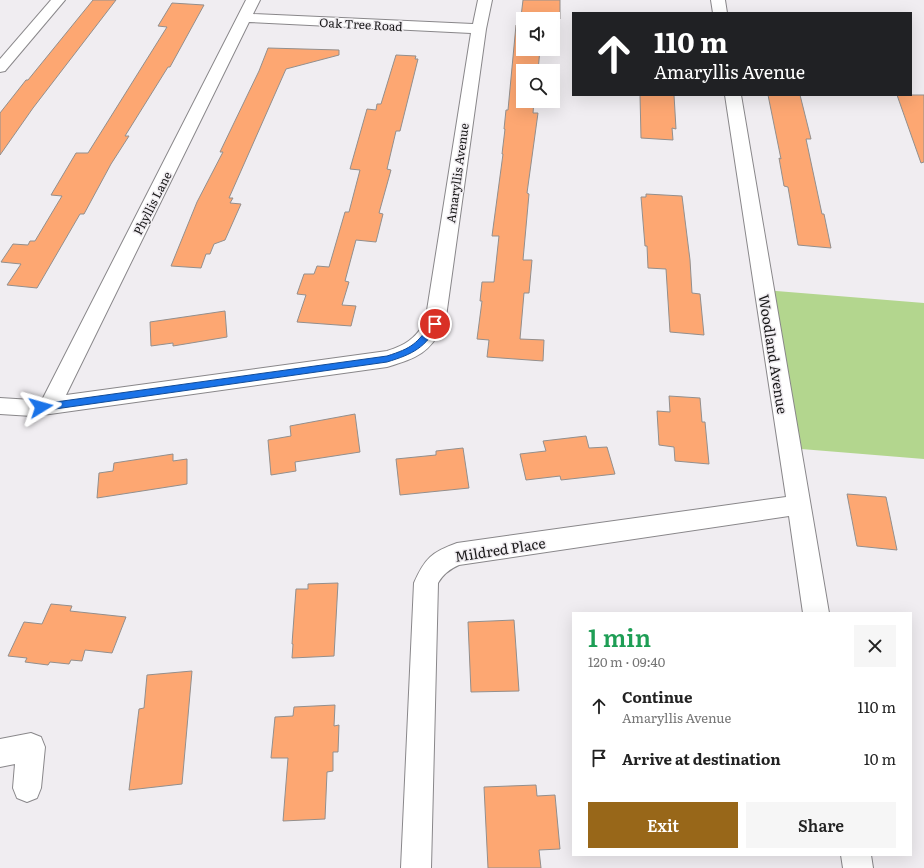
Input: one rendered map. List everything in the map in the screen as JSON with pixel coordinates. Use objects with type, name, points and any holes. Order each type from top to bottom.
[{"type":"street","points":[[0,68],[58,0]]},
{"type":"street","name":"Phyllis Lane","points":[[50,406],[253,0]]},
{"type":"street","name":"Amaryllis Avenue","points":[[50,406],[387,359],[406,353],[422,343],[435,324],[484,0]]},
{"type":"street","points":[[718,0],[720,12]]},
{"type":"street","name":"Oak Tree Road","points":[[244,18],[479,29]]},
{"type":"street","name":"Woodland Avenue","points":[[733,96],[816,612]]},
{"type":"street","points":[[0,406],[32,408],[50,406]]},
{"type":"street","name":"Mildred Place","points":[[416,868],[426,583],[432,570],[441,560],[457,554],[798,505]]},
{"type":"street","points":[[0,753],[31,747],[27,788]]},
{"type":"street","points":[[856,856],[858,868]]},
{"type":"green space","points":[[764,290],[924,303],[924,459],[789,448]]},
{"type":"building","points":[[93,0],[116,0],[33,108],[0,155],[0,113]]},
{"type":"building","points":[[523,0],[560,0],[560,12],[522,12]]},
{"type":"building","points":[[172,3],[204,5],[170,67],[168,67],[125,136],[129,136],[111,164],[84,214],[80,214],[37,288],[7,285],[21,264],[1,262],[13,244],[28,245],[30,241],[35,241],[62,196],[51,195],[76,153],[88,153],[167,27],[158,26]]},
{"type":"building","points":[[516,25],[516,56],[539,56],[539,64],[516,64],[516,108],[533,108],[533,113],[538,113],[527,193],[529,194],[523,260],[532,260],[529,293],[524,293],[520,339],[544,340],[543,361],[487,357],[489,340],[477,339],[482,301],[480,301],[482,282],[494,282],[499,236],[492,236],[503,154],[506,110],[508,110]]},
{"type":"building","points":[[268,48],[339,50],[339,55],[286,69],[229,198],[233,198],[230,203],[241,204],[225,240],[214,244],[210,254],[206,254],[201,268],[171,266],[197,202],[223,152],[220,152],[259,71]]},
{"type":"building","points":[[396,55],[416,56],[415,59],[418,59],[400,131],[396,131],[387,169],[391,170],[379,213],[383,214],[376,242],[356,240],[345,281],[349,282],[342,305],[356,306],[351,326],[297,322],[306,295],[297,294],[304,274],[314,274],[317,266],[329,267],[345,212],[349,212],[360,170],[350,169],[367,109],[376,110],[377,104],[381,104]]},
{"type":"building","points":[[924,95],[924,162],[921,163],[897,96]]},
{"type":"building","points":[[640,96],[674,96],[676,129],[672,128],[673,140],[641,138]]},
{"type":"building","points":[[768,96],[800,96],[811,139],[806,139],[831,248],[798,245],[788,187],[784,186],[779,158],[781,159]]},
{"type":"building","points":[[646,194],[682,196],[690,260],[692,293],[700,294],[704,335],[670,332],[666,269],[648,268],[641,197],[646,197]]},
{"type":"building","points":[[225,311],[227,337],[173,346],[173,343],[151,346],[150,322]]},
{"type":"building","points":[[669,396],[700,398],[702,422],[705,422],[709,464],[675,461],[674,447],[659,445],[657,411],[670,412]]},
{"type":"building","points":[[355,414],[360,452],[295,462],[296,471],[271,475],[268,440],[291,436],[290,426]]},
{"type":"building","points":[[586,436],[589,448],[607,447],[615,474],[561,480],[560,476],[526,480],[520,454],[546,451],[543,441]]},
{"type":"building","points":[[463,448],[469,488],[400,495],[396,459],[436,455],[436,451]]},
{"type":"building","points":[[173,454],[173,461],[187,459],[187,484],[97,498],[99,473],[113,471],[114,463]]},
{"type":"building","points":[[847,494],[886,497],[897,550],[857,546]]},
{"type":"building","points":[[338,583],[334,656],[292,658],[296,589],[308,589],[308,584]]},
{"type":"building","points":[[51,604],[72,606],[70,611],[126,617],[112,653],[85,650],[82,661],[71,660],[69,664],[50,662],[48,665],[25,662],[27,658],[8,656],[24,622],[42,624]]},
{"type":"building","points":[[514,620],[519,691],[471,692],[468,622]]},
{"type":"building","points":[[192,671],[182,784],[129,790],[139,709],[144,708],[147,675]]},
{"type":"building","points":[[335,705],[334,726],[339,725],[338,752],[333,752],[333,771],[327,772],[325,819],[283,821],[288,758],[271,758],[275,717],[293,716],[294,707]]},
{"type":"building","points":[[536,785],[537,796],[555,795],[560,849],[539,850],[541,868],[488,868],[484,787]]},
{"type":"route","points":[[41,407],[387,359],[406,353],[422,343],[435,324]]}]
